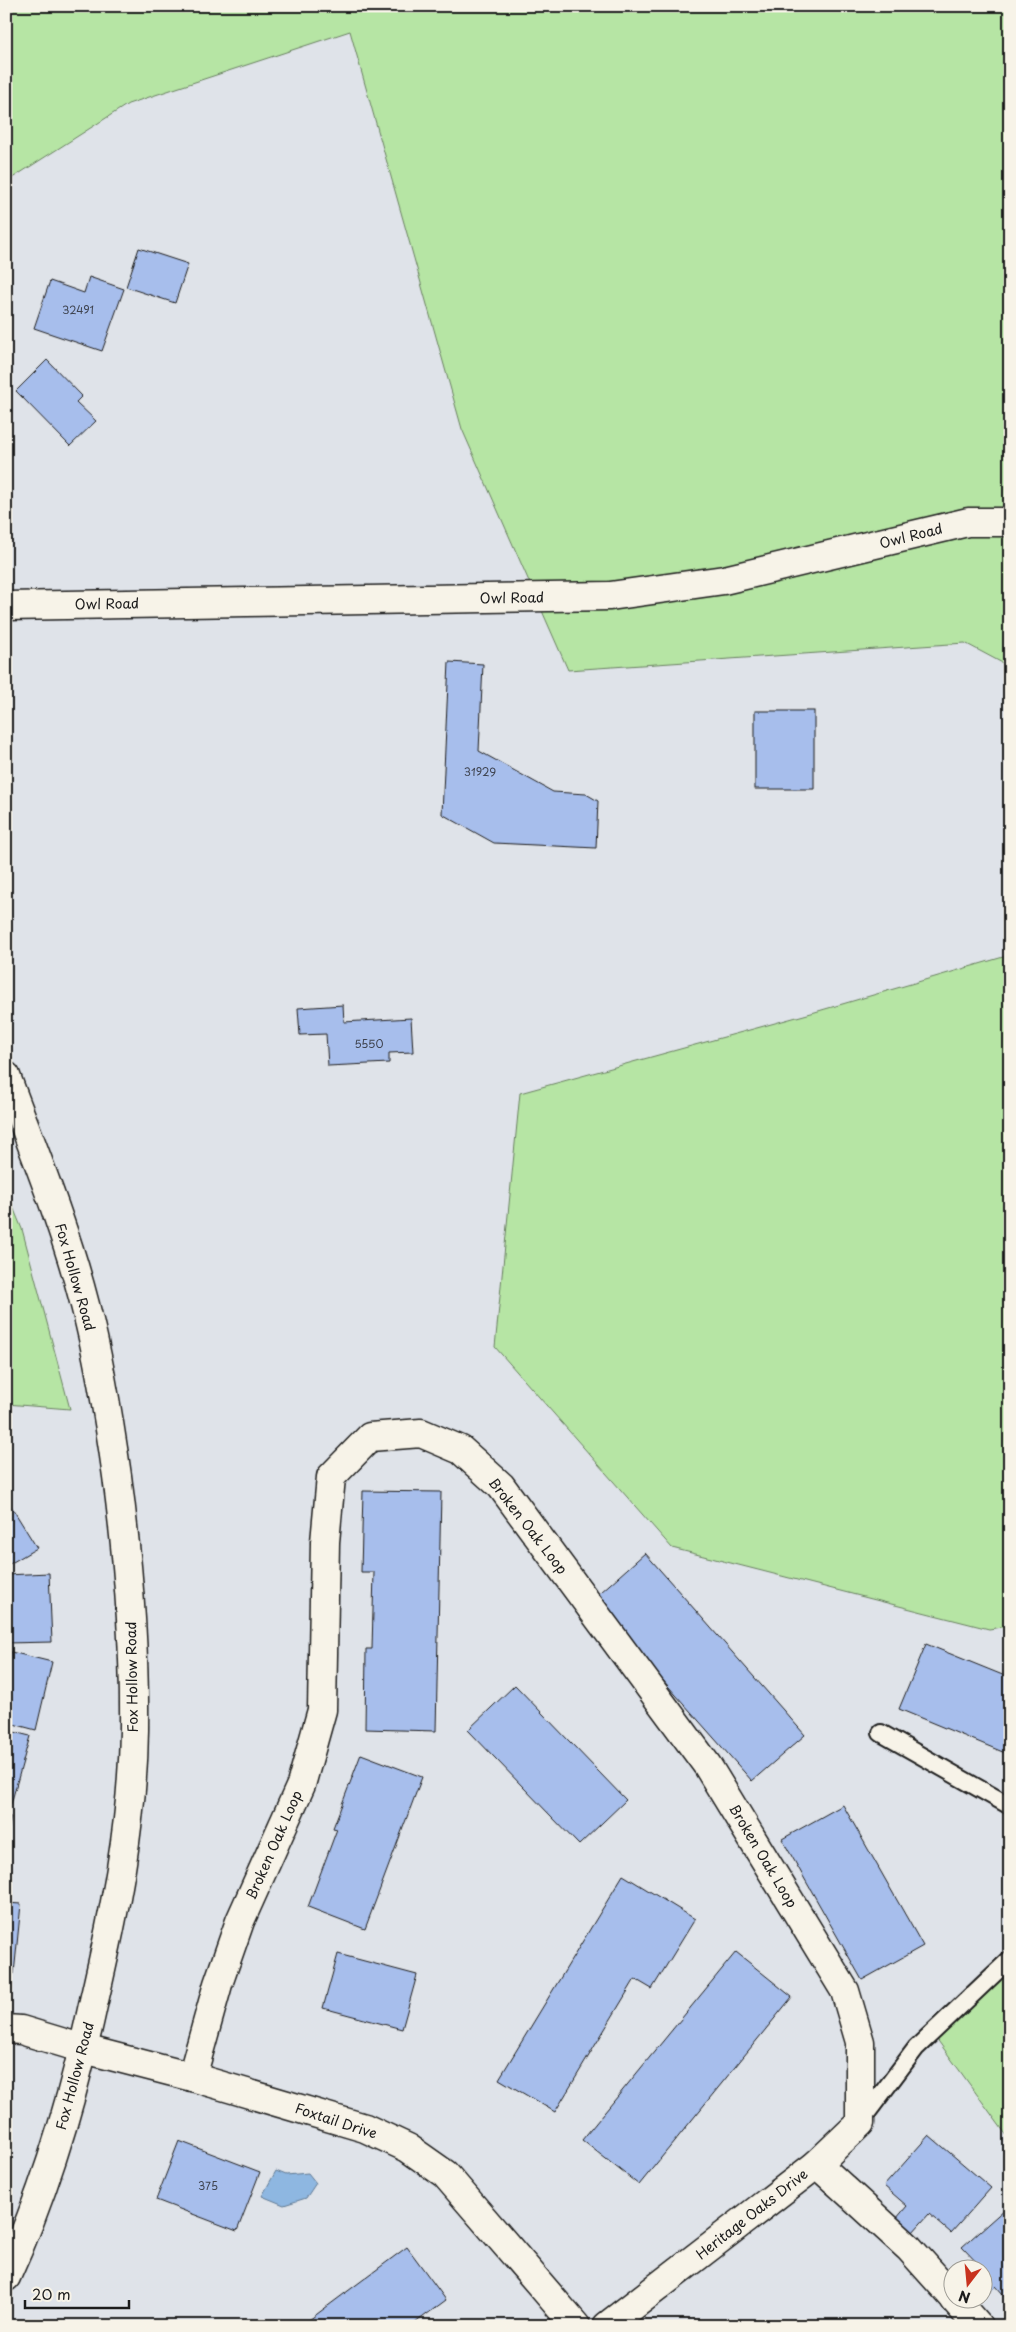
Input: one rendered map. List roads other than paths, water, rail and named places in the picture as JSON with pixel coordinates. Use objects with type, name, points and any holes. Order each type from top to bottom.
[{"type":"street","name":"Owl Road","points":[[6,606],[610,596],[724,580],[968,522],[1010,522]]},
{"type":"street","name":"Fox Hollow Road","points":[[6,1076],[51,1198],[86,1306],[109,1419],[128,1557],[133,1648],[134,1732],[127,1825],[112,1924],[84,2049],[45,2182],[6,2277]]},
{"type":"street","name":"Broken Oak Loop","points":[[192,2077],[218,1984],[240,1921],[301,1785],[322,1710],[325,1542],[331,1477],[370,1437],[421,1433],[461,1450],[501,1486],[708,1765],[845,1990],[860,2042],[860,2123]]},
{"type":"street","name":"Foxtail Drive","points":[[6,2028],[21,2030],[84,2049],[192,2077],[365,2128],[408,2148],[446,2174],[576,2326]]},
{"type":"street","points":[[818,2164],[860,2123]]},
{"type":"street","name":"Heritage Oaks Drive","points":[[607,2326],[818,2164],[909,2248],[944,2288]]},
{"type":"street","name":"Heritage Oaks Drive","points":[[964,2310],[978,2326]]},
{"type":"lane","points":[[881,1733],[1010,1806]]},
{"type":"lane","points":[[860,2123],[916,2048],[1010,1959]]},
{"type":"water","points":[[276,2171],[286,2175],[308,2173],[316,2183],[306,2198],[284,2205],[262,2196]]}]
